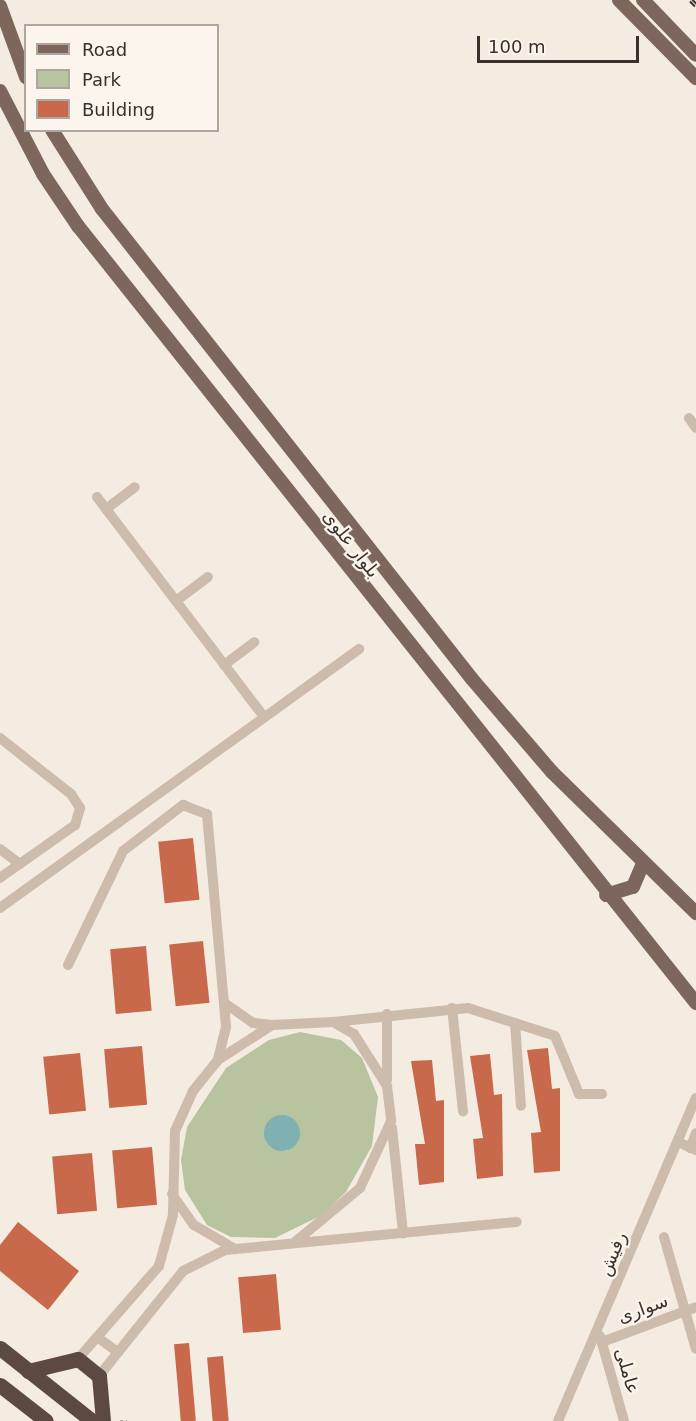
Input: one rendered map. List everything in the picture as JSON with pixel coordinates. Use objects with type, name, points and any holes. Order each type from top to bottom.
[{"type":"highway","points":[[0,1348],[92,1421]]},
{"type":"highway","points":[[28,1371],[78,1359],[99,1376],[103,1421]]},
{"type":"highway","points":[[0,1385],[46,1421]]},
{"type":"main road","points":[[619,0],[696,78]]},
{"type":"main road","points":[[643,0],[696,55]]},
{"type":"main road","points":[[0,6],[24,72]]},
{"type":"main road","name":"بلوار علوی","points":[[0,91],[43,174],[78,226],[606,895],[696,1003]]},
{"type":"main road","name":"بلوار علوی","points":[[53,132],[102,209],[472,679],[552,772],[696,914]]},
{"type":"main road","points":[[606,895],[633,887],[643,863]]},
{"type":"street","points":[[689,418],[696,428]]},
{"type":"street","points":[[106,509],[135,487]]},
{"type":"street","points":[[97,497],[264,717]]},
{"type":"street","points":[[176,601],[208,577]]},
{"type":"street","points":[[224,665],[254,642]]},
{"type":"street","points":[[0,908],[359,649]]},
{"type":"street","points":[[0,738],[80,808],[75,825],[0,878]]},
{"type":"street","points":[[68,965],[123,851],[190,804],[207,814],[226,1004],[218,1060]]},
{"type":"street","points":[[0,849],[20,864]]},
{"type":"street","points":[[226,1004],[253,1023],[333,1022],[452,1008],[515,1023],[555,1036],[579,1094],[602,1094]]},
{"type":"street","points":[[452,1008],[463,1111]]},
{"type":"street","points":[[387,1014],[387,1086],[403,1233]]},
{"type":"street","points":[[333,1022],[354,1034],[376,1060],[387,1086]]},
{"type":"street","points":[[515,1023],[521,1106]]},
{"type":"street","points":[[78,1359],[159,1266],[173,1215],[175,1131],[193,1091],[218,1060],[272,1024]]},
{"type":"street","name":"رفیش","points":[[558,1421],[696,1098]]},
{"type":"street","points":[[293,1244],[360,1188],[391,1121]]},
{"type":"street","points":[[678,1142],[693,1149],[696,1133]]},
{"type":"street","points":[[172,1194],[194,1225],[235,1249]]},
{"type":"street","points":[[99,1376],[183,1271],[235,1249],[517,1222]]},
{"type":"street","points":[[664,1237],[691,1309],[696,1349]]},
{"type":"street","points":[[151,1275],[169,1288]]},
{"type":"street","name":"سواری","points":[[602,1342],[691,1309]]},
{"type":"street","name":"عاملی","points":[[598,1330],[624,1421]]},
{"type":"street","points":[[97,1336],[118,1352]]},
{"type":"path","points":[[120,1421],[127,1421]]},
{"type":"green space","points":[[300,1032],[341,1040],[362,1058],[378,1097],[372,1146],[346,1192],[320,1216],[275,1238],[231,1237],[207,1225],[185,1190],[181,1160],[187,1127],[226,1068],[269,1040]],"holes":[[[277,1116],[297,1123],[287,1151],[281,1151],[268,1122]]]},
{"type":"water","points":[[282,1115],[295,1120],[300,1133],[295,1146],[282,1151],[269,1146],[264,1133],[269,1120]]},
{"type":"building","points":[[193,838],[199,900],[165,903],[158,842]]},
{"type":"building","points":[[203,941],[209,1003],[176,1006],[169,945]]},
{"type":"building","points":[[146,946],[152,1011],[116,1014],[110,949]]},
{"type":"building","points":[[142,1046],[147,1105],[109,1108],[104,1049]]},
{"type":"building","points":[[548,1048],[552,1089],[560,1088],[560,1171],[534,1173],[531,1133],[541,1132],[527,1050]]},
{"type":"building","points":[[80,1053],[86,1111],[49,1115],[43,1057]]},
{"type":"building","points":[[490,1054],[494,1095],[502,1094],[503,1176],[477,1179],[473,1139],[483,1138],[470,1056]]},
{"type":"building","points":[[432,1060],[436,1101],[444,1100],[444,1182],[419,1185],[415,1144],[425,1144],[411,1061]]},
{"type":"building","points":[[152,1147],[157,1205],[117,1208],[112,1150]]},
{"type":"building","points":[[92,1153],[97,1211],[57,1214],[52,1156]]},
{"type":"building","points":[[18,1222],[79,1271],[48,1310],[0,1271],[0,1245]]},
{"type":"building","points":[[276,1274],[281,1330],[243,1333],[238,1277]]},
{"type":"building","points":[[189,1343],[196,1421],[181,1421],[174,1344]]},
{"type":"building","points":[[223,1356],[229,1421],[213,1421],[207,1357]]},
{"type":"railway","points":[[691,0],[696,5]]}]
